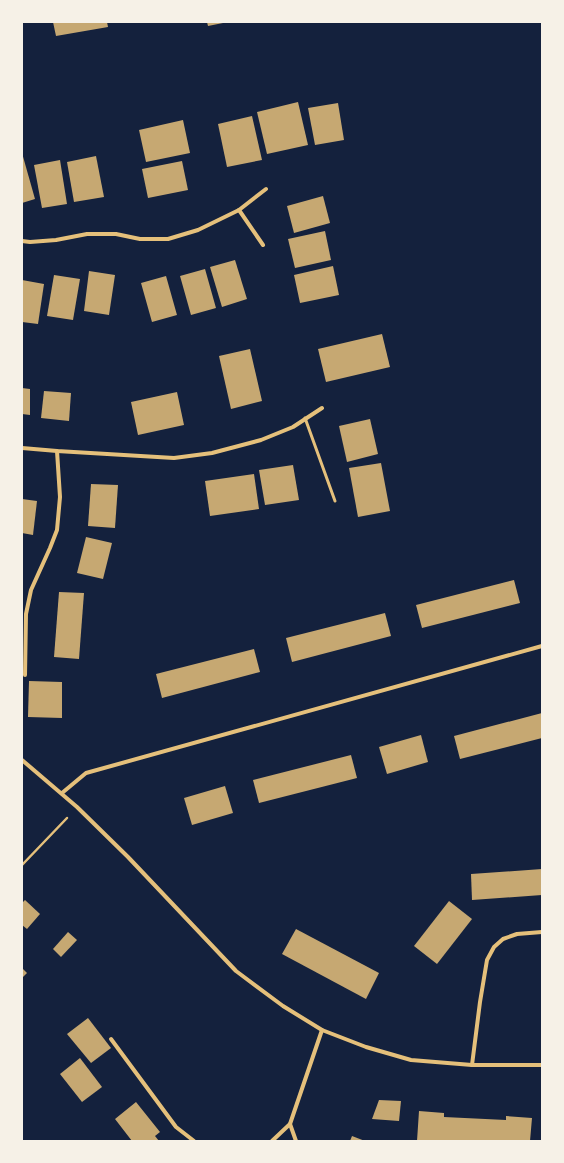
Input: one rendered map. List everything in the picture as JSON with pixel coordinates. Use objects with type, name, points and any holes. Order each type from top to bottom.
[{"type":"street","points":[[22,241],[30,242],[56,240],[87,234],[116,234],[140,239],[168,239],[198,230],[239,210],[266,189]]},
{"type":"street","points":[[239,210],[263,246]]},
{"type":"street","points":[[22,448],[174,458],[212,453],[261,440],[293,427],[322,408]]},
{"type":"street","points":[[26,676],[26,614],[31,590],[57,530],[60,497],[58,451]]},
{"type":"street","points":[[62,793],[86,773],[542,646]]},
{"type":"street","points":[[22,760],[77,807],[236,971],[283,1006],[322,1030],[366,1047],[411,1060],[472,1065],[542,1066]]},
{"type":"street","points":[[472,1065],[487,960],[494,947],[503,939],[517,934],[542,932]]},
{"type":"street","points":[[272,1141],[290,1124],[322,1030]]},
{"type":"street","points":[[111,1039],[176,1127],[194,1141]]},
{"type":"street","points":[[290,1124],[296,1141]]},
{"type":"lane","points":[[305,418],[335,501]]},
{"type":"path","points":[[22,865],[77,807]]},
{"type":"building","points":[[53,22],[107,22],[108,27],[56,36]]},
{"type":"building","points":[[207,22],[223,22],[223,23],[208,26]]},
{"type":"building","points":[[298,102],[308,145],[267,154],[257,112]]},
{"type":"building","points":[[338,103],[344,140],[315,145],[308,108]]},
{"type":"building","points":[[252,116],[262,160],[227,167],[218,124]]},
{"type":"building","points":[[183,120],[190,153],[146,162],[139,130]]},
{"type":"building","points":[[22,153],[35,199],[22,203]]},
{"type":"building","points":[[96,156],[104,197],[74,202],[67,162]]},
{"type":"building","points":[[60,160],[67,204],[42,208],[34,165]]},
{"type":"building","points":[[182,161],[188,190],[148,198],[142,169]]},
{"type":"building","points":[[323,196],[330,223],[294,233],[287,206]]},
{"type":"building","points":[[325,231],[331,260],[295,268],[288,239]]},
{"type":"building","points":[[235,260],[247,299],[222,307],[210,267]]},
{"type":"building","points":[[333,266],[339,295],[300,303],[294,275]]},
{"type":"building","points":[[205,269],[216,308],[191,315],[180,276]]},
{"type":"building","points":[[89,271],[115,275],[109,315],[84,311]]},
{"type":"building","points":[[54,275],[80,279],[73,320],[47,316]]},
{"type":"building","points":[[166,276],[177,315],[152,322],[141,283]]},
{"type":"building","points":[[22,280],[44,284],[38,324],[22,322]]},
{"type":"building","points":[[382,334],[390,367],[326,382],[318,349]]},
{"type":"building","points":[[250,349],[262,401],[231,409],[219,356]]},
{"type":"building","points":[[22,388],[30,389],[30,415],[22,414]]},
{"type":"building","points":[[44,391],[71,393],[69,421],[41,418]]},
{"type":"building","points":[[177,392],[184,425],[138,435],[131,402]]},
{"type":"building","points":[[370,419],[378,454],[347,462],[339,426]]},
{"type":"building","points":[[381,463],[390,511],[358,517],[349,468]]},
{"type":"building","points":[[293,465],[299,500],[265,505],[259,470]]},
{"type":"building","points":[[254,474],[259,509],[210,516],[205,481]]},
{"type":"building","points":[[91,484],[118,485],[115,528],[88,526]]},
{"type":"building","points":[[22,499],[37,501],[33,535],[22,533]]},
{"type":"building","points":[[86,537],[112,543],[103,579],[77,573]]},
{"type":"building","points":[[514,580],[520,603],[422,628],[416,605]]},
{"type":"building","points":[[59,592],[84,593],[79,659],[54,657]]},
{"type":"building","points":[[385,613],[391,636],[292,662],[286,638]]},
{"type":"building","points":[[254,649],[260,672],[162,698],[156,674]]},
{"type":"building","points":[[29,681],[62,682],[62,718],[28,717]]},
{"type":"building","points":[[542,713],[542,738],[460,759],[454,736]]},
{"type":"building","points":[[421,735],[428,762],[387,774],[379,747]]},
{"type":"building","points":[[351,755],[357,778],[259,803],[253,780]]},
{"type":"building","points":[[225,786],[233,813],[192,825],[184,798]]},
{"type":"building","points":[[542,869],[542,895],[472,900],[471,874]]},
{"type":"building","points":[[25,900],[40,914],[27,929],[22,925],[22,903]]},
{"type":"building","points":[[449,901],[472,919],[437,964],[414,946]]},
{"type":"building","points":[[296,929],[379,973],[366,999],[282,954]]},
{"type":"building","points":[[68,932],[77,940],[61,957],[53,949]]},
{"type":"building","points":[[22,968],[27,973],[22,978]]},
{"type":"building","points":[[88,1018],[111,1048],[91,1063],[67,1034]]},
{"type":"building","points":[[80,1058],[102,1087],[82,1102],[60,1074]]},
{"type":"building","points":[[379,1100],[401,1101],[399,1121],[372,1119]]},
{"type":"building","points":[[136,1102],[160,1132],[155,1136],[159,1141],[132,1141],[115,1119]]},
{"type":"building","points":[[419,1111],[444,1113],[444,1117],[506,1120],[506,1116],[532,1118],[530,1141],[417,1141]]},
{"type":"building","points":[[352,1136],[365,1141],[350,1141]]}]
